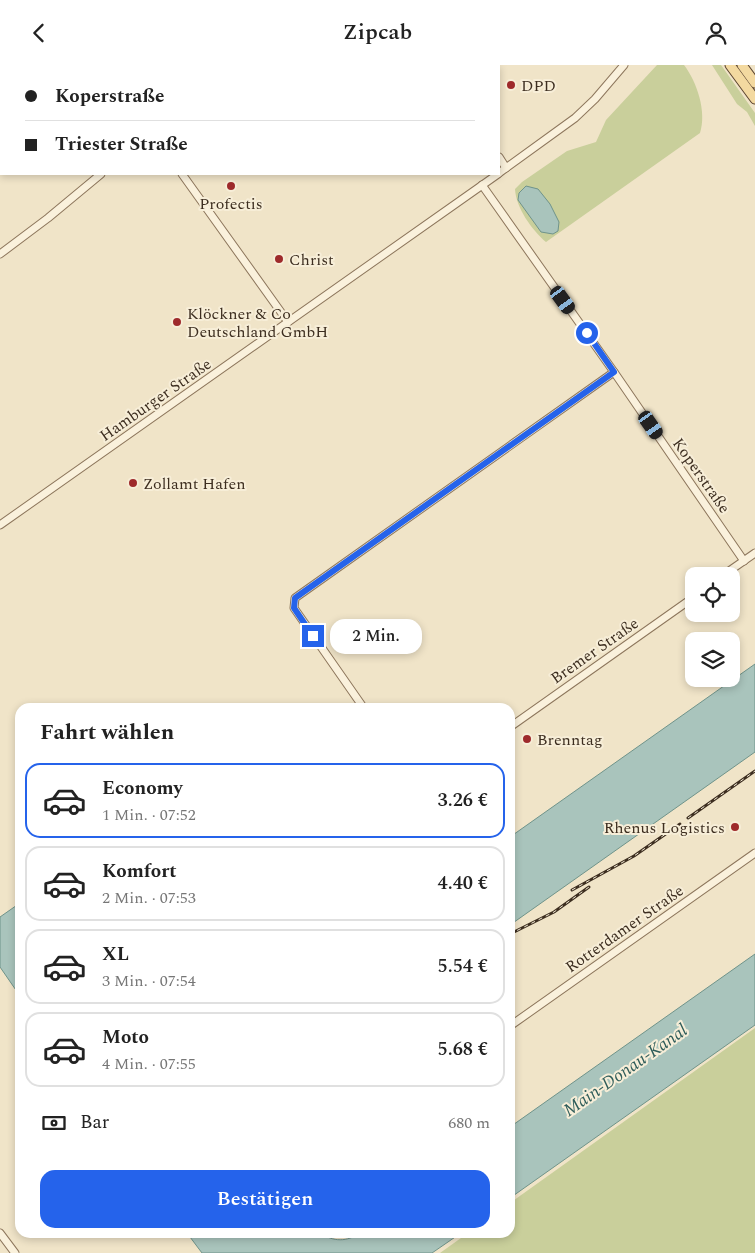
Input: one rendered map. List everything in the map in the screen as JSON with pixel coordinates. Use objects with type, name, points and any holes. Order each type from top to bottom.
[{"type":"main road","points":[[730,65],[755,99]]},
{"type":"main road","points":[[742,65],[755,83]]},
{"type":"street","name":"Hamburger Straße","points":[[500,172],[580,113],[624,65]]},
{"type":"street","points":[[500,159],[506,168]]},
{"type":"street","points":[[0,254],[48,218],[100,175]]},
{"type":"street","points":[[183,175],[288,322]]},
{"type":"street","name":"Hamburger Straße","points":[[0,525],[497,175]]},
{"type":"street","name":"Koperstraße","points":[[482,185],[744,561]]},
{"type":"street","points":[[360,703],[294,608],[295,598],[614,372]]},
{"type":"street","points":[[735,567],[755,553]]},
{"type":"street","name":"Bremer Straße","points":[[515,723],[685,603]]},
{"type":"street","name":"Rotterdamer Straße","points":[[515,1021],[755,853]]},
{"type":"street","points":[[0,1233],[13,1252]]},
{"type":"green space","points":[[657,65],[684,65],[689,72],[700,98],[702,125],[700,133],[546,242],[526,218],[518,204],[515,189],[522,182],[567,151],[596,142],[606,120]]},
{"type":"green space","points":[[712,65],[721,65],[755,113],[755,126],[747,112],[737,104]]},
{"type":"green space","points":[[755,1028],[755,1253],[440,1253],[461,1238],[515,1238],[515,1199]]},
{"type":"water","points":[[526,186],[538,189],[550,204],[559,222],[558,231],[553,234],[541,232],[518,200],[519,193]]},
{"type":"water","points":[[755,664],[755,752],[515,921],[515,833],[722,687],[740,687],[740,675]]},
{"type":"water","points":[[15,906],[15,989],[0,967],[0,917]]},
{"type":"water","name":"Main-Donau-Kanal","points":[[755,954],[755,1025],[515,1194],[515,1123]]},
{"type":"water","points":[[191,1238],[330,1238],[340,1240],[350,1238],[454,1238],[432,1253],[202,1253]]},
{"type":"railway","points":[[688,818],[755,771]]},
{"type":"railway","points":[[572,890],[634,856],[680,824]]},
{"type":"railway","points":[[515,932],[554,912],[589,887]]},
{"type":"place","name":"DPD","points":[[511,85]]},
{"type":"place","name":"Profectis","points":[[231,186]]},
{"type":"place","name":"Christ","points":[[279,259]]},
{"type":"place","name":"Klöckner & Co Deutschland GmbH","points":[[177,322]]},
{"type":"place","name":"Zollamt Hafen","points":[[133,483]]},
{"type":"place","name":"Brenntag","points":[[527,739]]},
{"type":"place","name":"Rhenus Logistics","points":[[735,827]]},
{"type":"route","points":[[313,636],[294,608],[295,598],[614,372],[587,333]]}]
